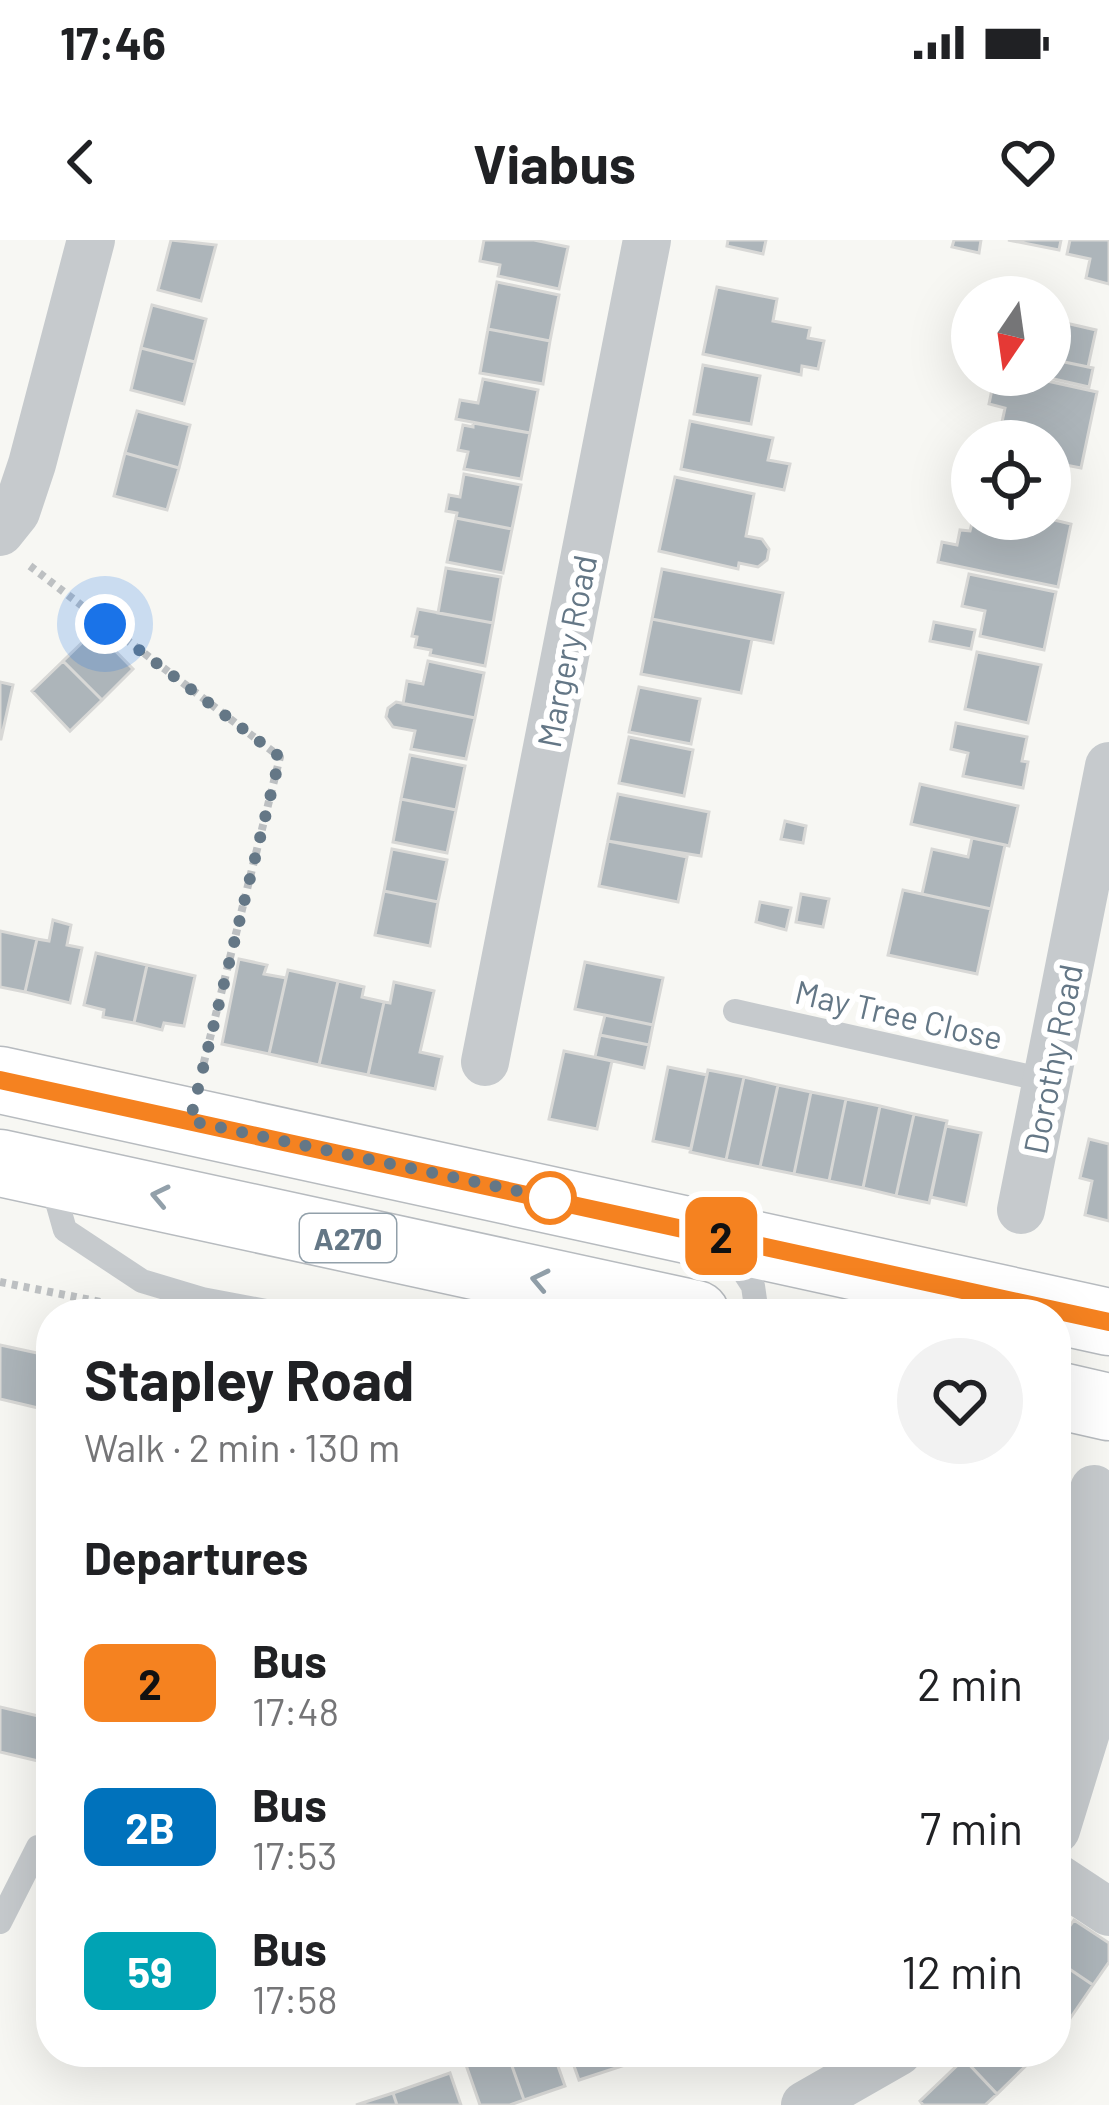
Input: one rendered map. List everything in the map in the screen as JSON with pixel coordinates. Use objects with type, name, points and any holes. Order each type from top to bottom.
[{"type":"main road","name":"A270","points":[[0,1080],[1004,1299]]},
{"type":"main road","name":"A270","points":[[24,1168],[627,1299]]},
{"type":"main road","name":"A270","points":[[1071,1314],[1109,1322]]},
{"type":"main road","points":[[1071,1398],[1109,1407]]},
{"type":"street","points":[[9,545],[91,240]]},
{"type":"street","name":"Margery Road","points":[[485,1061],[647,240]]},
{"type":"street","name":"Dorothy Road","points":[[1021,1210],[1109,766]]},
{"type":"street","points":[[1071,1783],[1088,1729],[1102,1590],[1094,1489]]},
{"type":"street","points":[[1071,1887],[1109,1912]]},
{"type":"street","points":[[805,2105],[872,2067]]},
{"type":"lane","name":"May Tree Close","points":[[735,1011],[1049,1081]]},
{"type":"lane","points":[[24,1168],[64,1230],[142,1281],[202,1299]]},
{"type":"lane","points":[[722,1237],[753,1286],[755,1299]]},
{"type":"lane","points":[[0,1922],[36,1851]]},
{"type":"path","points":[[9,545],[280,757],[190,1121]]},
{"type":"path","points":[[0,1282],[85,1299]]},
{"type":"building","points":[[171,240],[216,245],[201,301],[158,290]]},
{"type":"building","points":[[484,240],[534,240],[568,247],[559,289],[498,276],[500,265],[480,261]]},
{"type":"building","points":[[728,240],[766,240],[763,254],[727,246]]},
{"type":"building","points":[[954,240],[981,240],[979,253],[952,247]]},
{"type":"building","points":[[1008,240],[1061,240],[1059,250]]},
{"type":"building","points":[[1070,240],[1109,240],[1109,284],[1086,278],[1090,259],[1067,254]]},
{"type":"building","points":[[497,282],[559,295],[550,341],[488,329]]},
{"type":"building","points":[[717,287],[777,299],[773,321],[810,328],[808,338],[824,341],[818,369],[802,366],[801,375],[703,354]]},
{"type":"building","points":[[152,305],[206,319],[195,362],[141,348]]},
{"type":"building","points":[[1071,324],[1096,330],[1088,367],[1071,363]]},
{"type":"building","points":[[488,329],[550,341],[543,384],[480,373]]},
{"type":"building","points":[[141,348],[195,362],[184,404],[131,390]]},
{"type":"building","points":[[1071,363],[1093,368],[1089,387],[1071,383]]},
{"type":"building","points":[[703,365],[760,376],[751,424],[694,414]]},
{"type":"building","points":[[483,379],[538,390],[530,433],[456,419],[460,400],[478,403]]},
{"type":"building","points":[[1071,386],[1097,392],[1081,468],[1071,466],[1071,420],[1002,420],[1005,408],[989,404],[991,396],[1071,396]]},
{"type":"building","points":[[137,411],[190,425],[179,468],[125,453]]},
{"type":"building","points":[[690,421],[773,438],[768,460],[790,464],[784,490],[681,469]]},
{"type":"building","points":[[473,423],[530,433],[521,479],[464,469],[468,452],[458,450],[463,425],[473,427]]},
{"type":"building","points":[[125,453],[179,468],[167,510],[114,496]]},
{"type":"building","points":[[464,474],[521,485],[512,529],[456,518],[457,513],[446,511],[449,495],[460,497]]},
{"type":"building","points":[[675,477],[754,494],[746,536],[762,539],[769,549],[767,560],[758,567],[739,563],[738,569],[659,551]]},
{"type":"building","points":[[456,518],[512,529],[503,573],[447,562]]},
{"type":"building","points":[[958,540],[1068,540],[1058,587],[938,562],[942,542],[957,545]]},
{"type":"building","points":[[446,568],[501,577],[493,623],[438,613]]},
{"type":"building","points":[[662,569],[783,593],[773,643],[652,619]]},
{"type":"building","points":[[969,574],[1056,592],[1044,650],[980,636],[985,611],[962,606]]},
{"type":"building","points":[[418,609],[493,623],[485,666],[430,655],[431,650],[415,647],[417,637],[412,636]]},
{"type":"building","points":[[652,619],[752,639],[741,693],[641,674]]},
{"type":"building","points":[[934,622],[975,630],[971,649],[930,641]]},
{"type":"building","points":[[95,630],[133,669],[102,700],[63,661]]},
{"type":"building","points":[[977,652],[1041,665],[1028,723],[965,709]]},
{"type":"building","points":[[63,661],[102,700],[70,731],[32,691]]},
{"type":"building","points":[[428,661],[484,673],[475,718],[403,704],[407,681],[423,684]]},
{"type":"building","points":[[0,682],[13,685],[1,739],[0,739]]},
{"type":"building","points":[[639,687],[700,699],[691,744],[629,732]]},
{"type":"building","points":[[396,702],[475,718],[466,759],[411,749],[415,731],[393,727],[386,717]]},
{"type":"building","points":[[956,723],[1027,737],[1023,788],[963,776],[968,753],[951,749]]},
{"type":"building","points":[[629,737],[693,750],[684,796],[619,783]]},
{"type":"building","points":[[410,755],[465,766],[456,810],[401,799]]},
{"type":"building","points":[[920,784],[1018,806],[1009,846],[911,824]]},
{"type":"building","points":[[618,794],[709,812],[701,856],[608,841]]},
{"type":"building","points":[[401,799],[456,810],[447,853],[393,842]]},
{"type":"building","points":[[785,821],[806,826],[803,843],[781,839]]},
{"type":"building","points":[[972,838],[1005,845],[991,909],[922,894],[932,849],[968,857]]},
{"type":"building","points":[[608,841],[687,857],[678,902],[599,886]]},
{"type":"building","points":[[392,849],[447,860],[438,902],[384,891]]},
{"type":"building","points":[[903,890],[991,909],[977,974],[888,955]]},
{"type":"building","points":[[384,891],[438,902],[430,946],[375,935]]},
{"type":"building","points":[[801,894],[829,899],[823,927],[796,922]]},
{"type":"building","points":[[760,902],[791,908],[786,930],[756,922]]},
{"type":"building","points":[[53,920],[71,925],[67,945],[82,948],[70,1003],[25,992],[37,939],[49,941]]},
{"type":"building","points":[[0,931],[37,939],[25,992],[0,987]]},
{"type":"building","points":[[96,953],[147,965],[134,1023],[103,1017],[104,1010],[84,1005]]},
{"type":"building","points":[[239,959],[267,965],[264,974],[286,978],[269,1054],[222,1044]]},
{"type":"building","points":[[585,962],[663,978],[653,1025],[575,1009]]},
{"type":"building","points":[[147,965],[195,976],[184,1026],[164,1023],[162,1030],[134,1023]]},
{"type":"building","points":[[288,970],[338,981],[319,1065],[269,1054]]},
{"type":"building","points":[[338,981],[364,987],[362,997],[384,1002],[368,1075],[319,1065]]},
{"type":"building","points":[[394,982],[434,991],[420,1052],[442,1057],[435,1089],[368,1075],[384,1002],[390,1003]]},
{"type":"building","points":[[605,1015],[653,1025],[649,1045],[600,1035]]},
{"type":"building","points":[[600,1035],[649,1045],[644,1068],[595,1057]]},
{"type":"building","points":[[564,1051],[612,1061],[597,1129],[549,1119]]},
{"type":"building","points":[[668,1067],[707,1075],[691,1149],[653,1141]]},
{"type":"building","points":[[708,1070],[744,1077],[726,1160],[690,1152]]},
{"type":"building","points":[[744,1077],[778,1085],[760,1167],[726,1160]]},
{"type":"building","points":[[778,1085],[811,1092],[794,1174],[760,1167]]},
{"type":"building","points":[[811,1092],[846,1099],[829,1181],[794,1174]]},
{"type":"building","points":[[846,1099],[880,1106],[863,1188],[829,1181]]},
{"type":"building","points":[[880,1106],[914,1114],[896,1196],[863,1188]]},
{"type":"building","points":[[914,1114],[947,1121],[929,1203],[896,1196]]},
{"type":"building","points":[[946,1126],[981,1133],[966,1205],[931,1197]]},
{"type":"building","points":[[1089,1139],[1109,1144],[1109,1221],[1085,1215],[1092,1181],[1080,1178]]},
{"type":"building","points":[[0,1345],[36,1353],[36,1407],[0,1399]]},
{"type":"building","points":[[0,1707],[36,1715],[36,1760],[0,1752]]},
{"type":"building","points":[[1074,1920],[1109,1943],[1109,1962],[1093,1985],[1071,1970]]},
{"type":"building","points":[[1071,1970],[1093,1985],[1071,2017]]},
{"type":"building","points":[[467,2067],[512,2067],[524,2100],[480,2105]]},
{"type":"building","points":[[512,2067],[558,2067],[565,2086],[524,2100]]},
{"type":"building","points":[[574,2067],[619,2067],[579,2080]]},
{"type":"building","points":[[956,2067],[972,2067],[997,2094],[985,2105],[923,2105],[920,2101]]},
{"type":"building","points":[[972,2067],[1025,2067],[997,2094]]},
{"type":"building","points":[[450,2073],[461,2105],[397,2105],[393,2093]]},
{"type":"building","points":[[393,2093],[397,2105],[356,2105]]},
{"type":"bus line","name":"2","points":[[0,1080],[1006,1299]]},
{"type":"bus line","name":"2","points":[[1071,1314],[1109,1322]]},
{"type":"route","points":[[105,624],[280,757],[190,1121],[550,1198]]}]
